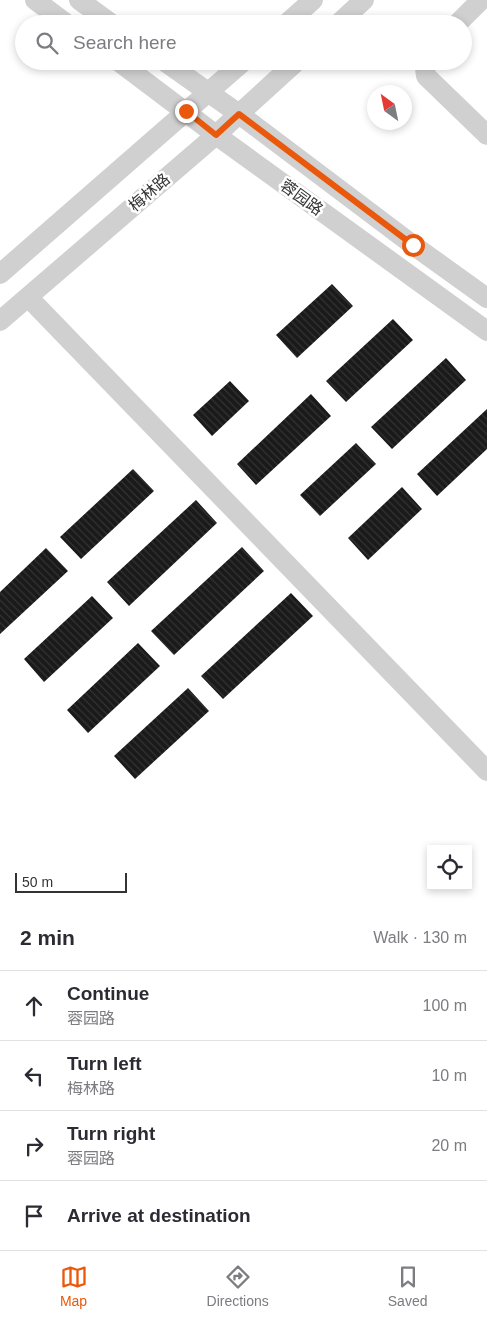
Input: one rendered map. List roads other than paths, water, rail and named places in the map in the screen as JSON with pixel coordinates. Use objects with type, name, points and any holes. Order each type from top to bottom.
[{"type":"street","points":[[34,0],[55,15]]},
{"type":"street","points":[[79,0],[100,15]]},
{"type":"street","points":[[296,15],[313,0]]},
{"type":"street","points":[[348,15],[364,0]]},
{"type":"street","points":[[466,15],[481,0]]},
{"type":"street","name":"蓉园路","points":[[130,70],[216,135],[487,332]]},
{"type":"street","name":"蓉园路","points":[[177,70],[487,298]]},
{"type":"street","points":[[0,274],[234,70]]},
{"type":"street","name":"梅林路","points":[[0,321],[216,135],[287,70]]},
{"type":"street","points":[[425,70],[426,76],[487,135]]},
{"type":"street","points":[[28,297],[487,771]]}]
